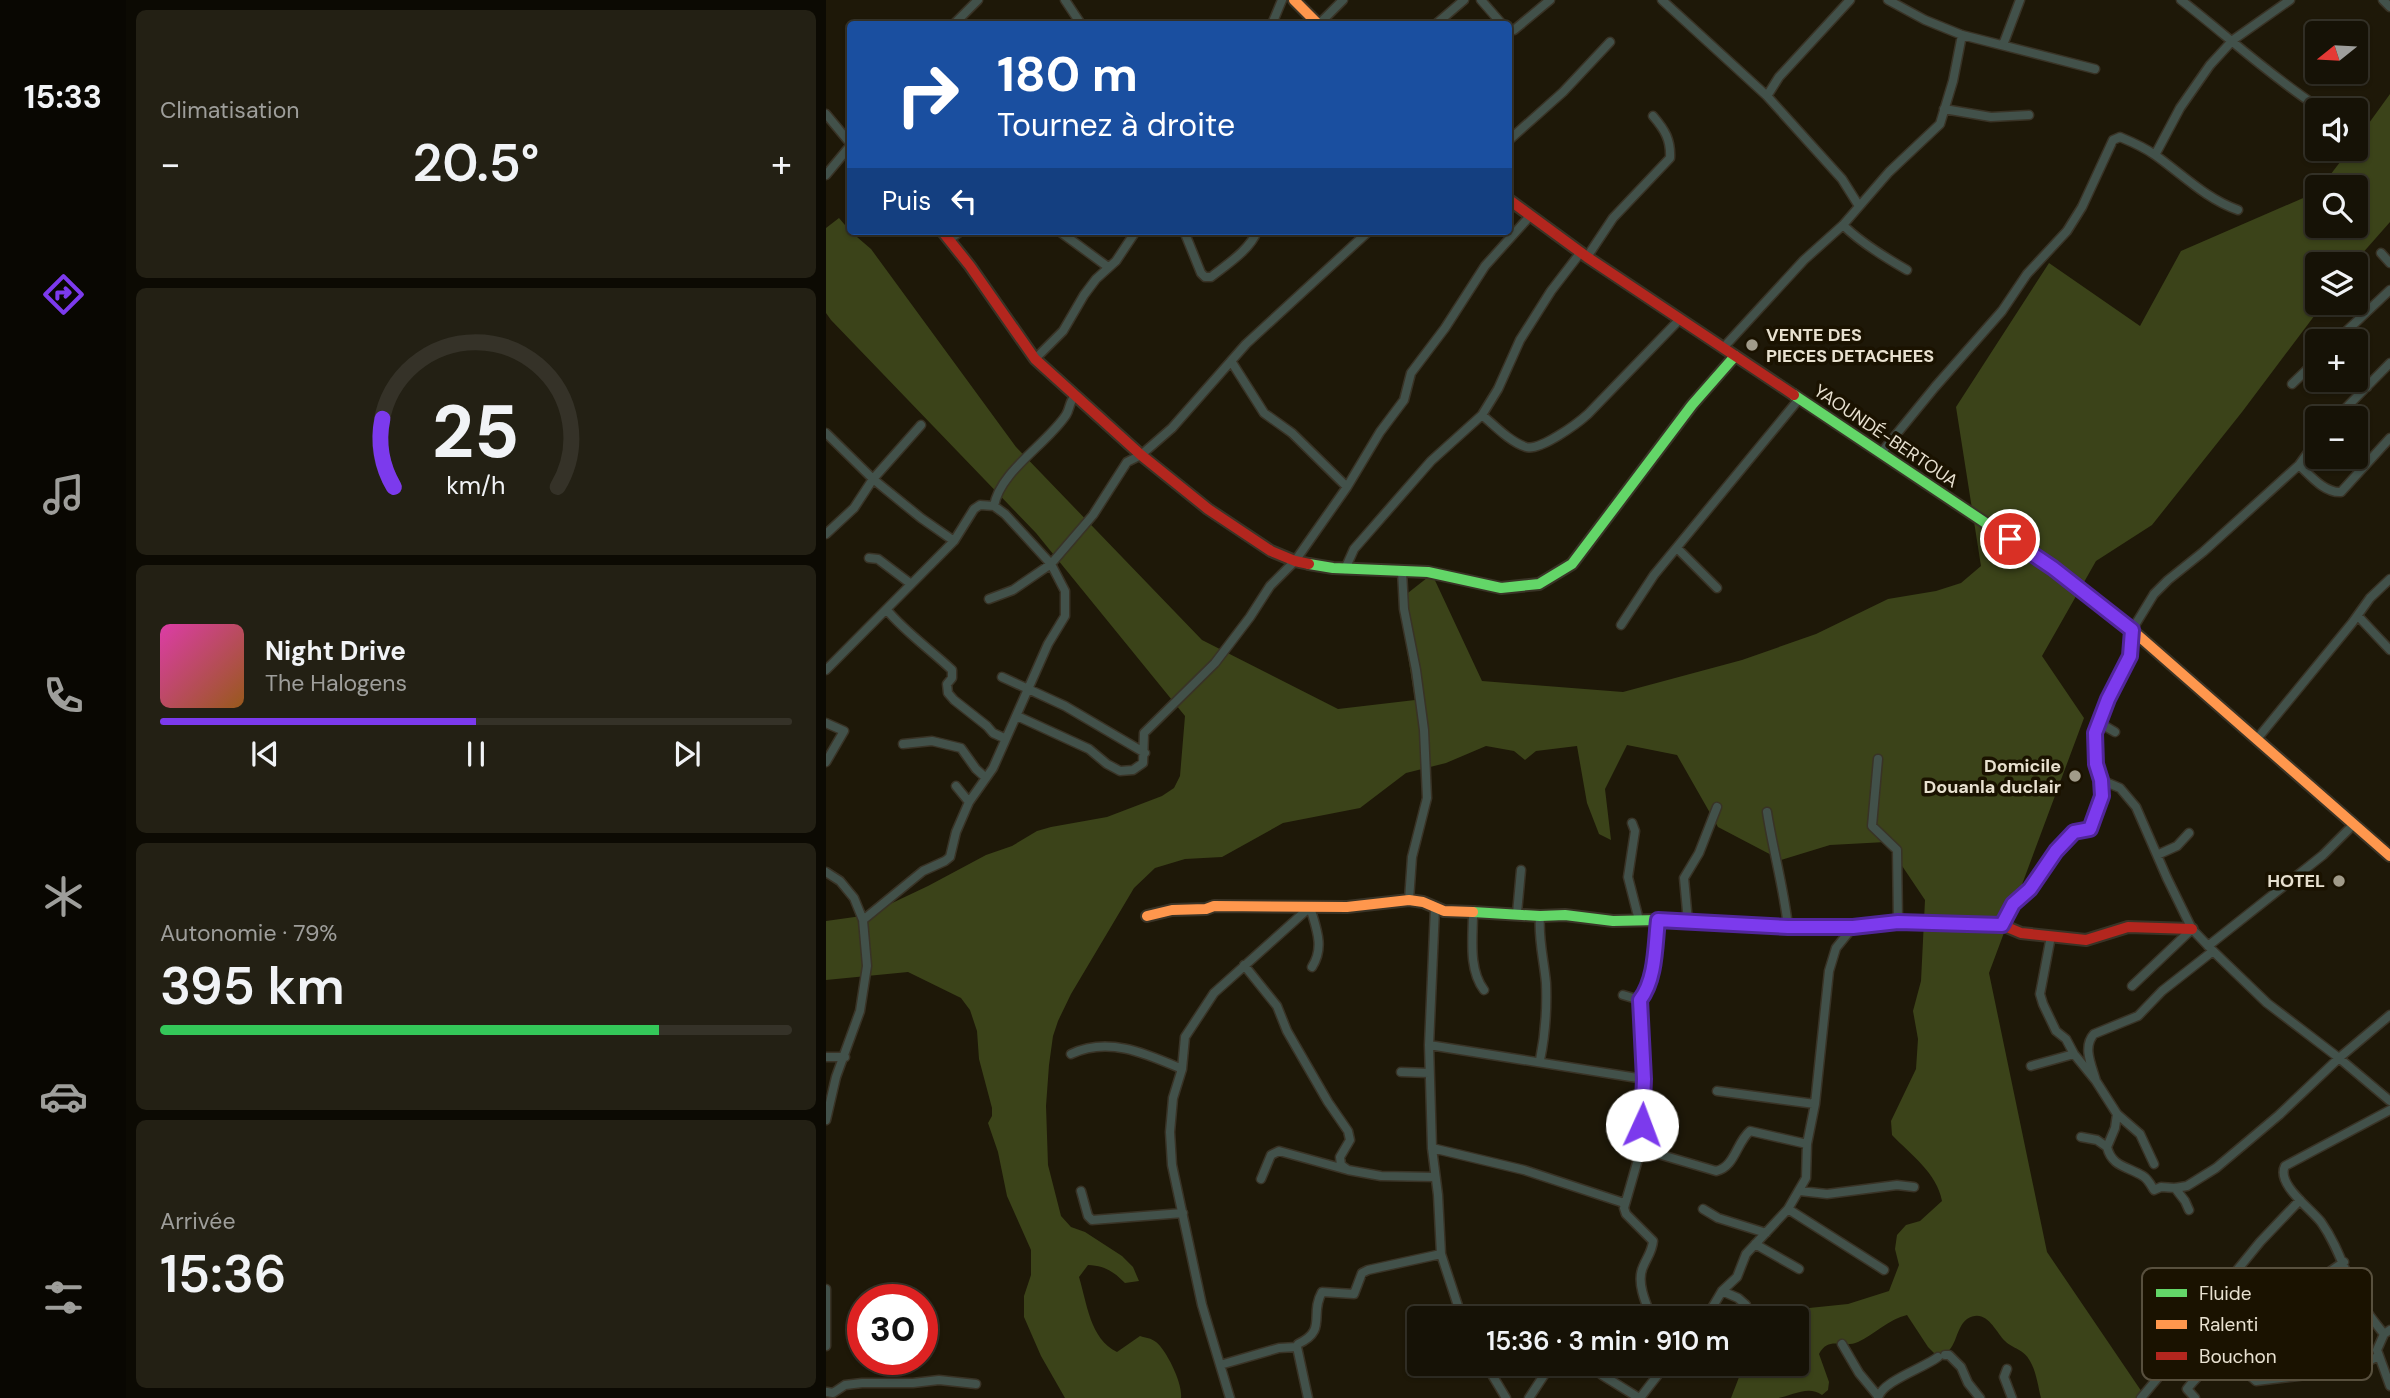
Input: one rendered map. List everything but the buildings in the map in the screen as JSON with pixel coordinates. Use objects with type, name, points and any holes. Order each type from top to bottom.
[{"type":"main road","points":[[1294,0],[1315,21]]},
{"type":"main road","name":"YAOUNDÉ-BERTOUA","points":[[1512,202],[1680,319],[2053,568],[2132,630],[2390,856]]},
{"type":"main road","points":[[946,235],[1035,359],[1141,455],[1228,523],[1270,551],[1294,561],[1345,569],[1428,572],[1501,588],[1539,584],[1572,564],[1692,405],[1735,356]]},
{"type":"main road","points":[[1147,916],[1172,910],[1206,909],[1214,906],[1378,905],[1409,900],[1423,902],[1444,911],[1565,915],[1613,921],[1658,920],[1788,927],[1853,927],[1898,922],[2002,925],[2021,933],[2086,940],[2128,927],[2192,929]]},
{"type":"street","points":[[957,21],[978,0]]},
{"type":"street","points":[[1065,0],[1078,21]]},
{"type":"street","points":[[1273,21],[1282,0]]},
{"type":"street","points":[[1321,21],[1343,0]]},
{"type":"street","points":[[1440,21],[1464,0]]},
{"type":"street","points":[[1481,0],[1499,21]]},
{"type":"street","points":[[1512,30],[1550,0]]},
{"type":"street","points":[[1661,0],[1767,96],[1842,179],[1859,206]]},
{"type":"street","points":[[1767,96],[1779,77],[1850,0]]},
{"type":"street","points":[[1888,0],[1962,35],[2095,69]]},
{"type":"street","points":[[2003,45],[2020,0]]},
{"type":"street","points":[[2181,0],[2233,40],[2283,84],[2305,98]]},
{"type":"street","points":[[2155,155],[2180,108],[2210,65],[2233,40],[2290,0]]},
{"type":"street","points":[[2383,0],[2390,7]]},
{"type":"street","points":[[1723,348],[1804,260],[1843,225],[1889,173],[1940,124],[1953,81],[1962,35]]},
{"type":"street","points":[[1512,137],[1563,92],[1610,43]]},
{"type":"street","points":[[1944,109],[1991,117],[2029,115]]},
{"type":"street","points":[[826,114],[847,140]]},
{"type":"street","points":[[1345,569],[1354,549],[1431,461],[1482,415],[1520,340],[1551,291],[1613,218],[1670,158],[1666,132],[1653,116]]},
{"type":"street","points":[[1881,453],[2002,311],[2027,274],[2067,231],[2113,140],[2120,136],[2155,155],[2187,181],[2224,205],[2238,210]]},
{"type":"street","points":[[826,175],[847,148]]},
{"type":"street","points":[[1017,716],[1089,749],[1120,771],[1133,771],[1143,763],[1144,733],[1215,663],[1270,586],[1294,561],[1404,400],[1411,373],[1446,328],[1485,266],[1530,216]]},
{"type":"street","points":[[1843,225],[1855,237],[1907,270]]},
{"type":"street","points":[[1064,235],[1108,267]]},
{"type":"street","points":[[1035,359],[1063,331],[1084,295],[1125,250],[1134,235]]},
{"type":"street","points":[[1186,235],[1205,277],[1211,277],[1233,260],[1256,235]]},
{"type":"street","points":[[989,599],[1013,590],[1051,564],[1093,514],[1127,461],[1141,455],[1172,428],[1256,335],[1365,235]]},
{"type":"street","points":[[2381,253],[2390,263]]},
{"type":"street","points":[[2349,329],[2390,290]]},
{"type":"street","points":[[1482,415],[1511,438],[1527,447],[1535,447],[1577,424],[1680,319]]},
{"type":"street","points":[[1231,361],[1264,413],[1292,433],[1347,487]]},
{"type":"street","points":[[2368,386],[2390,363]]},
{"type":"street","points":[[2292,384],[2305,372]]},
{"type":"street","points":[[2348,406],[2362,392]]},
{"type":"street","points":[[994,506],[995,498],[1015,469],[1066,415],[1075,396]]},
{"type":"street","points":[[1621,625],[1654,575],[1799,399]]},
{"type":"street","points":[[826,534],[854,508],[873,479],[921,425]]},
{"type":"street","points":[[826,433],[873,479],[954,541]]},
{"type":"street","points":[[2299,465],[2327,489],[2341,492],[2390,438]]},
{"type":"street","points":[[2002,925],[2013,904],[2030,889],[2056,851],[2074,832],[2090,829],[2102,796],[2095,749],[2098,722],[2130,656],[2132,630],[2154,594],[2299,465],[2305,457]]},
{"type":"street","points":[[826,670],[954,541],[974,509],[985,504],[994,506],[1005,514],[1051,564],[1065,591],[1065,615],[1048,644],[1017,716],[1004,738],[993,768],[968,802],[950,857],[923,871],[863,920]]},
{"type":"street","points":[[1677,548],[1717,589]]},
{"type":"street","points":[[869,558],[878,559],[911,584]]},
{"type":"street","points":[[1402,570],[1404,610],[1424,730],[1427,787],[1427,798],[1412,857],[1409,900]]},
{"type":"street","points":[[2257,739],[2370,598],[2390,579]]},
{"type":"street","points":[[887,610],[898,624],[919,639],[952,670],[952,678],[947,684],[948,693],[954,701],[993,733],[1004,738]]},
{"type":"street","points":[[2358,615],[2390,650]]},
{"type":"street","points":[[1002,677],[1065,706],[1144,753]]},
{"type":"street","points":[[2098,722],[2115,732]]},
{"type":"street","points":[[826,723],[844,730],[826,762]]},
{"type":"street","points":[[903,744],[932,741],[961,748],[986,778]]},
{"type":"street","points":[[1878,759],[1872,826],[1897,850],[1898,922]]},
{"type":"street","points":[[2101,780],[2120,788],[2136,807],[2192,929],[2267,1003],[2390,1101]]},
{"type":"street","points":[[956,786],[968,802]]},
{"type":"street","points":[[1688,922],[1684,878],[1699,853],[1717,807]]},
{"type":"street","points":[[1767,813],[1776,865],[1786,901],[1788,927]]},
{"type":"street","points":[[1632,823],[1635,831],[1628,877],[1639,920]]},
{"type":"street","points":[[2096,1081],[2088,1055],[2088,1043],[2094,1034],[2138,1016],[2161,991],[2323,855],[2353,825]]},
{"type":"street","points":[[2157,855],[2177,846],[2189,833]]},
{"type":"street","points":[[1517,913],[1521,870]]},
{"type":"street","points":[[826,872],[839,881],[854,898],[863,920],[867,967],[864,991],[845,1057],[836,1077],[826,1120]]},
{"type":"street","points":[[1230,1398],[1202,1305],[1172,1165],[1170,1132],[1173,1098],[1182,1069],[1185,1037],[1214,993],[1310,907],[1320,942],[1312,967]]},
{"type":"street","points":[[1435,908],[1429,1045],[1432,1148],[1441,1254],[1458,1306]]},
{"type":"street","points":[[1473,913],[1472,957],[1478,983],[1483,990]]},
{"type":"street","points":[[1539,1060],[1544,1040],[1546,987],[1543,952],[1538,934],[1540,916]]},
{"type":"street","points":[[1648,1306],[1641,1283],[1642,1269],[1652,1251],[1653,1241],[1626,1214],[1624,1203],[1641,1149],[1644,1079],[1640,1000],[1646,992],[1654,960],[1658,920]]},
{"type":"street","points":[[1713,1306],[1722,1291],[1737,1277],[1741,1264],[1755,1244],[1788,1209],[1806,1178],[1807,1144],[1815,1104],[1829,971],[1836,947],[1853,927]]},
{"type":"street","points":[[2132,986],[2192,929]]},
{"type":"street","points":[[2051,936],[2040,994],[2056,1031],[2066,1039],[2117,1114],[2140,1134],[2154,1164]]},
{"type":"street","points":[[1244,965],[1277,1006],[1287,1031],[1348,1131],[1350,1140],[1340,1157],[1341,1165],[1348,1170]]},
{"type":"street","points":[[1623,995],[1640,1000]]},
{"type":"street","points":[[2117,1114],[2115,1128],[2107,1147],[2115,1163],[2146,1177],[2154,1190],[2161,1186],[2187,1186],[2216,1168],[2279,1115],[2339,1058],[2390,1015]]},
{"type":"street","points":[[1429,1045],[1492,1056],[1539,1060],[1644,1079]]},
{"type":"street","points":[[1071,1054],[1097,1047],[1123,1047],[1140,1051],[1182,1069]]},
{"type":"street","points":[[2031,1066],[2074,1054]]},
{"type":"street","points":[[826,1057],[845,1057]]},
{"type":"street","points":[[1401,1072],[1429,1073]]},
{"type":"street","points":[[1717,1091],[1815,1104]]},
{"type":"street","points":[[2345,1268],[2336,1245],[2284,1178],[2283,1172],[2285,1166],[2390,1110]]},
{"type":"street","points":[[1641,1149],[1716,1171],[1729,1164],[1750,1131],[1807,1144]]},
{"type":"street","points":[[2081,1137],[2097,1140],[2107,1147]]},
{"type":"street","points":[[1432,1148],[1524,1170],[1624,1203]]},
{"type":"street","points":[[1261,1179],[1271,1155],[1279,1151],[1348,1170],[1381,1175],[1435,1177]]},
{"type":"street","points":[[1800,1191],[1827,1194],[1897,1185],[1914,1187]]},
{"type":"street","points":[[2175,1188],[2189,1210]]},
{"type":"street","points":[[1081,1191],[1088,1216],[1092,1220],[1183,1213]]},
{"type":"street","points":[[2239,1268],[2300,1200]]},
{"type":"street","points":[[1703,1209],[1718,1218],[1766,1233]]},
{"type":"street","points":[[1788,1209],[1884,1270]]},
{"type":"street","points":[[1755,1244],[1799,1269]]},
{"type":"street","points":[[1308,1398],[1297,1347],[1298,1343],[1315,1332],[1318,1298],[1322,1292],[1354,1294],[1362,1273],[1368,1270],[1441,1254]]},
{"type":"street","points":[[2335,1268],[2343,1262]]},
{"type":"street","points":[[826,1289],[826,1346]]},
{"type":"street","points":[[1722,1291],[1746,1305]]},
{"type":"street","points":[[2372,1313],[2387,1332],[2377,1350],[2390,1386]]},
{"type":"street","points":[[1842,1344],[1859,1373],[1878,1397],[1886,1387],[1909,1373],[1949,1355],[1961,1367],[1968,1383],[1980,1398]]},
{"type":"street","points":[[1220,1365],[1271,1350],[1297,1347]]},
{"type":"street","points":[[2372,1359],[2379,1356]]},
{"type":"street","points":[[2007,1369],[2004,1377],[2012,1398]]},
{"type":"street","points":[[1493,1376],[1506,1398]]},
{"type":"street","points":[[1529,1398],[1543,1376]]},
{"type":"street","points":[[1604,1376],[1640,1398],[1648,1394],[1659,1376]]},
{"type":"street","points":[[827,1392],[833,1393],[845,1385],[862,1383],[939,1380],[976,1384]]},
{"type":"street","points":[[2141,1398],[2156,1380]]},
{"type":"street","points":[[2194,1380],[2187,1389],[2195,1398]]},
{"type":"street","points":[[826,1384],[827,1398]]},
{"type":"green space","points":[[2390,94],[2390,222],[2364,252],[2305,252],[2305,315],[2315,315],[2152,525],[2096,561],[2042,656],[2084,718],[1989,973],[2047,1252],[2146,1398],[2041,1398],[2028,1357],[2005,1341],[1985,1318],[1974,1316],[1967,1319],[1953,1345],[1938,1357],[1928,1347],[1907,1315],[1858,1342],[1832,1344],[1823,1348],[1819,1354],[1829,1382],[1828,1390],[1822,1395],[1806,1391],[1778,1398],[1731,1398],[1739,1376],[1809,1376],[1809,1308],[1848,1304],[1889,1291],[1899,1265],[1895,1249],[1897,1235],[1906,1225],[1920,1221],[1942,1201],[1929,1173],[1892,1135],[1891,1121],[1916,1069],[1918,1039],[1913,1011],[1921,981],[1925,900],[1886,842],[1830,845],[1781,860],[1718,827],[1677,755],[1627,745],[1605,789],[1611,840],[1599,834],[1587,803],[1577,746],[1536,751],[1525,760],[1514,751],[1486,746],[1446,763],[1406,773],[1360,808],[1283,823],[1222,857],[1185,859],[1155,868],[1134,888],[1071,994],[1053,1036],[1046,1106],[1048,1165],[1061,1216],[1071,1227],[1085,1232],[1122,1256],[1133,1267],[1139,1281],[1125,1283],[1108,1270],[1088,1265],[1079,1277],[1095,1329],[1108,1346],[1117,1352],[1140,1336],[1156,1342],[1173,1368],[1181,1398],[1065,1398],[1041,1356],[1024,1317],[1024,1296],[1031,1275],[1031,1250],[1007,1196],[998,1152],[988,1123],[992,1108],[979,1059],[977,1031],[970,1010],[961,998],[908,972],[826,980],[826,921],[876,914],[890,904],[986,855],[1012,846],[1037,831],[1107,817],[1162,796],[1174,788],[1180,776],[1185,716],[1036,533],[831,320],[826,313],[826,228],[839,218],[847,227],[847,235],[855,235],[871,249],[1016,447],[1202,640],[1338,709],[1415,700],[1399,600],[1432,574],[1482,681],[1623,692],[1742,660],[1816,634],[1888,599],[1936,591],[1961,583],[1981,566],[1956,407],[2049,263],[2140,326],[2181,251],[2305,197],[2305,238],[2368,238],[2368,175],[2330,175],[2341,161],[2368,161],[2368,124]]},
{"type":"traffic: fast","points":[[1309,564],[1333,568],[1428,572],[1501,588],[1539,584],[1572,564],[1692,405],[1735,356]]},
{"type":"traffic: fast","points":[[1794,395],[2053,568],[2082,591]]},
{"type":"traffic: fast","points":[[1473,912],[1565,915],[1613,921],[1658,920],[1788,927],[1844,927]]},
{"type":"traffic: slow","points":[[1294,0],[1315,21]]},
{"type":"traffic: slow","points":[[2082,591],[2132,630],[2390,856]]},
{"type":"traffic: slow","points":[[1147,916],[1172,910],[1206,909],[1214,906],[1347,907],[1409,900],[1423,902],[1444,911],[1473,912]]},
{"type":"traffic: jam","points":[[1512,202],[1587,257],[1794,395]]},
{"type":"traffic: jam","points":[[945,235],[1035,359],[1141,455],[1208,509],[1271,551],[1309,564]]},
{"type":"traffic: jam","points":[[1844,927],[1898,922],[2002,925],[2021,933],[2086,940],[2128,927],[2192,929]]},
{"type":"place","name":"VENTE DES PIECES DETACHEES","points":[[1752,345]]},
{"type":"place","name":"Domicile Douanla duclair","points":[[2075,776]]},
{"type":"place","name":"HOTEL","points":[[2339,881]]},
{"type":"route","points":[[1642,1125],[1644,1079],[1640,1000],[1646,992],[1654,960],[1658,920],[1788,927],[1853,927],[1898,922],[2002,925],[2013,904],[2030,889],[2056,851],[2074,832],[2090,829],[2102,796],[2096,764],[2095,733],[2108,699],[2130,656],[2132,630],[2053,568],[2010,539]]}]
